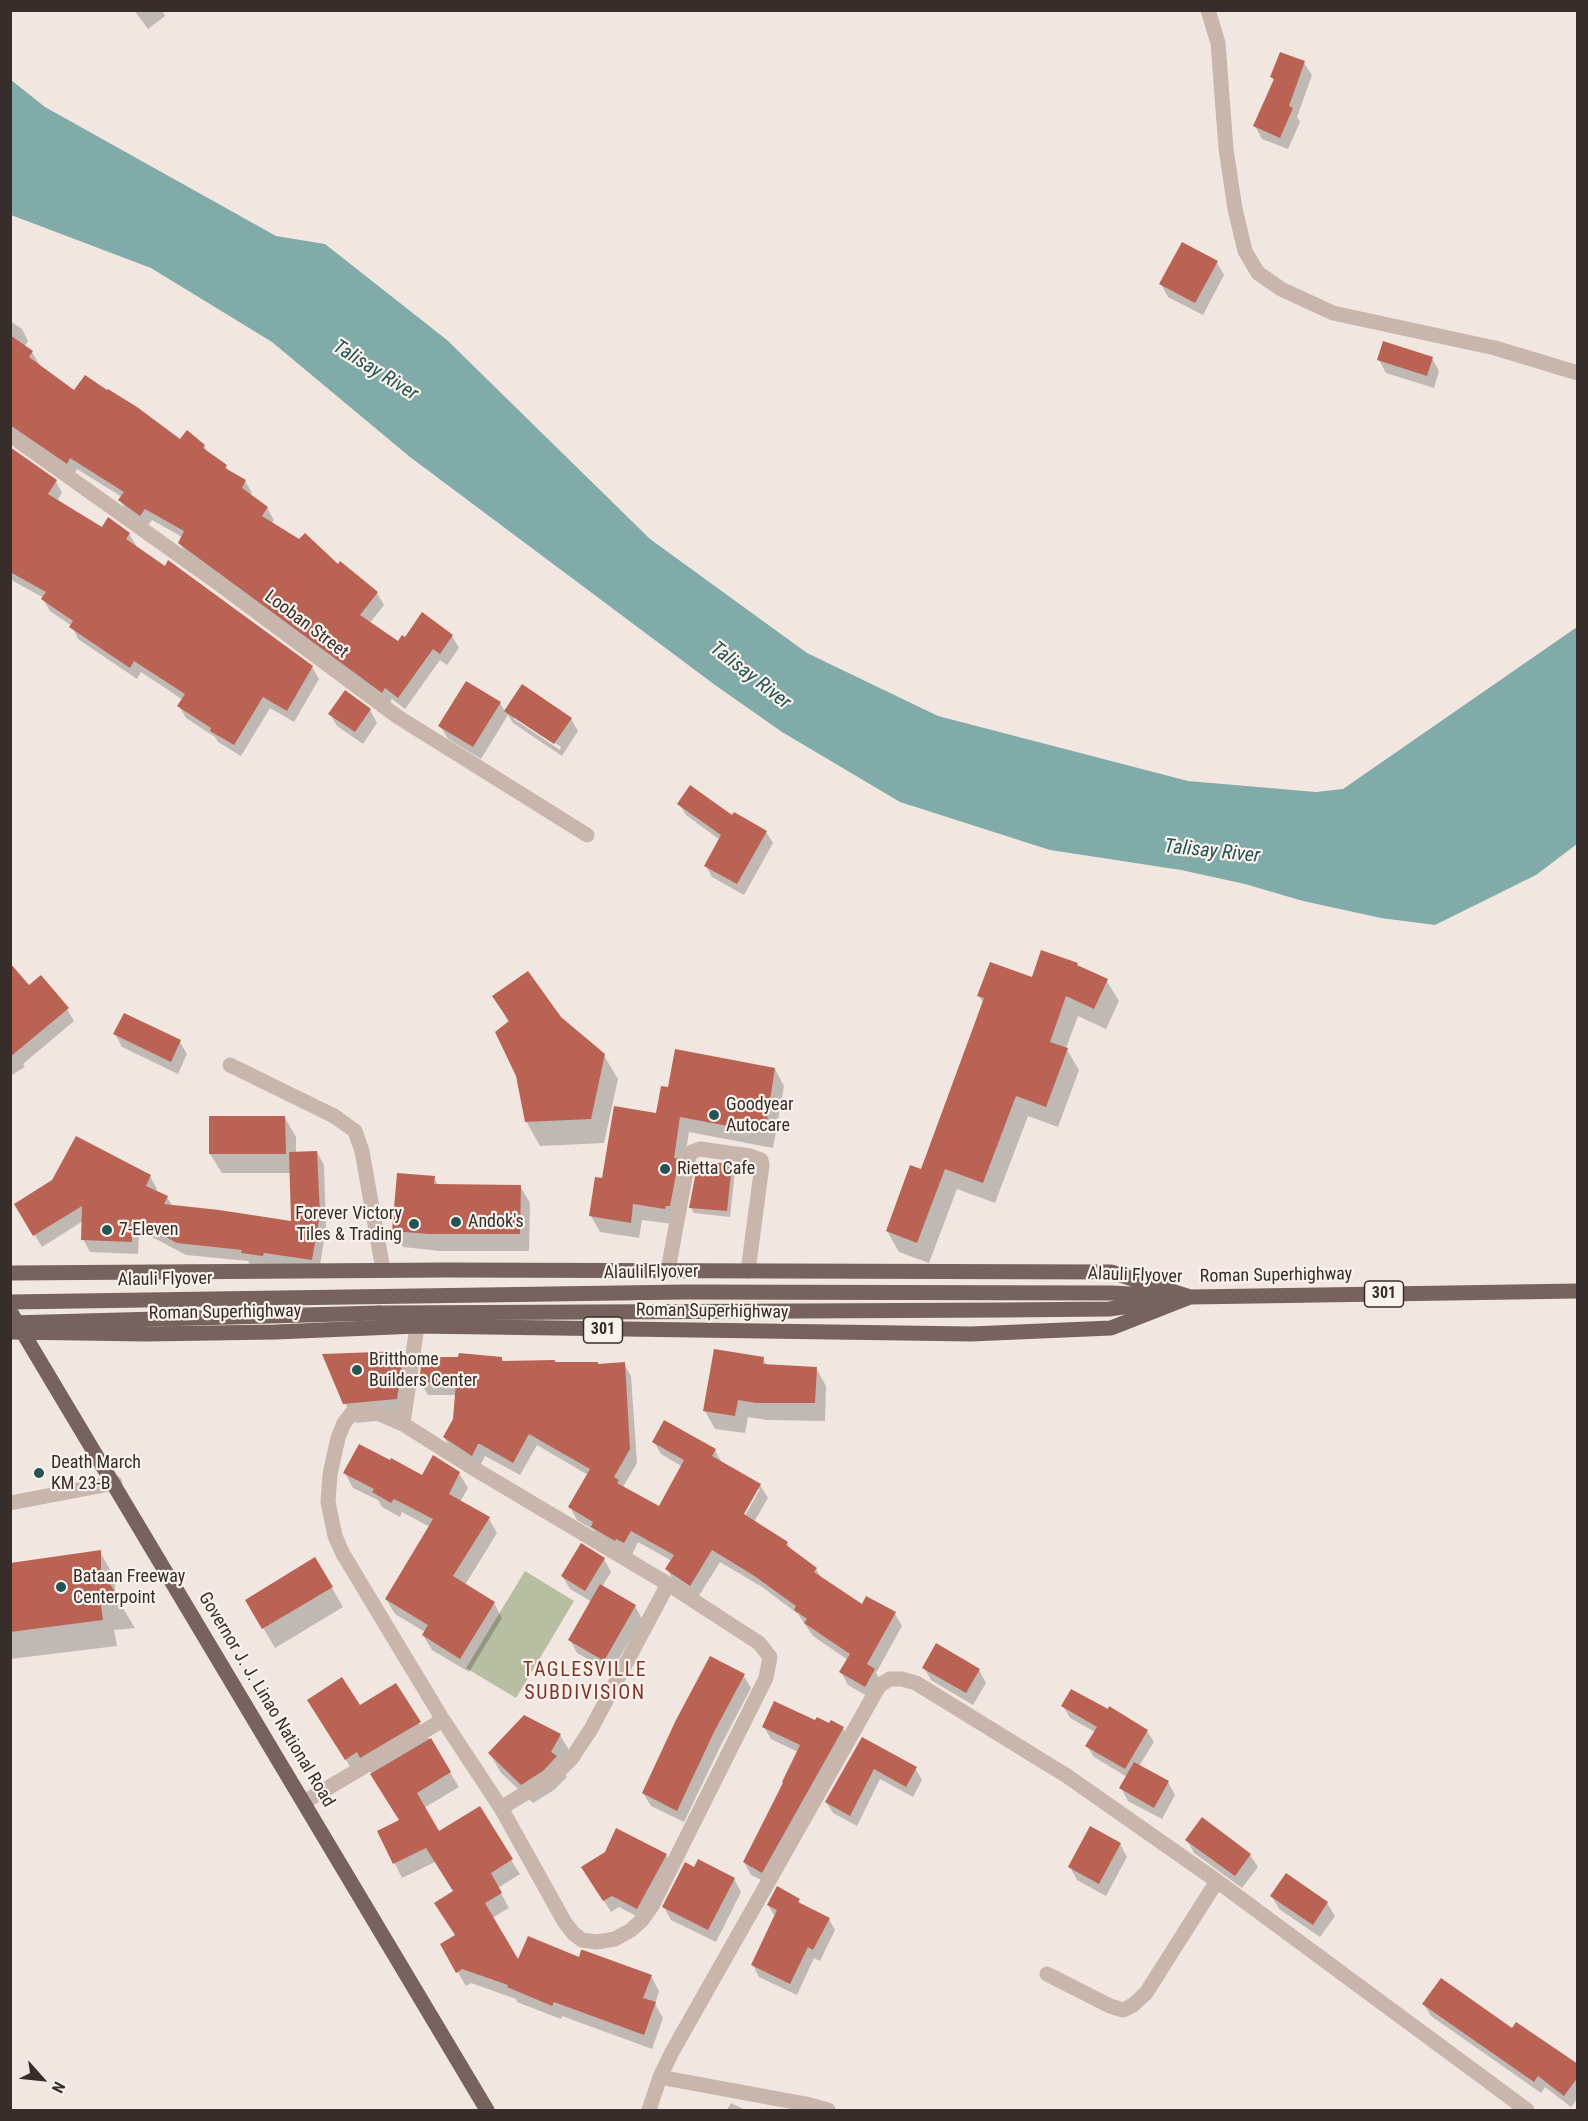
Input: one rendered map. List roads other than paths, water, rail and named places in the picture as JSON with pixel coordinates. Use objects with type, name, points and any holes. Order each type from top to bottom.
[{"type":"main road","name":"Roman Superhighway","points":[[10,1273],[383,1270],[1111,1272],[1190,1297],[1578,1291]]},
{"type":"main road","name":"Alauli Flyover","points":[[10,1302],[810,1292],[1112,1293],[1190,1297]]},
{"type":"main road","name":"Roman Superhighway","points":[[14,1329],[146,1334],[417,1326],[970,1334],[1111,1328],[1190,1297]]},
{"type":"main road","name":"Alauli Flyover","points":[[14,1329],[379,1313],[1110,1309],[1190,1297]]},
{"type":"main road","name":"Governor J. J. Linao National Road","points":[[10,1311],[14,1329],[115,1484],[487,2110]]},
{"type":"street","points":[[1208,10],[1218,43],[1226,149],[1235,209],[1245,251],[1258,273],[1281,290],[1334,313],[1495,348],[1578,373]]},
{"type":"street","name":"Looban Street","points":[[10,435],[215,581],[398,717],[587,835]]},
{"type":"street","points":[[230,1065],[334,1116],[355,1131],[362,1151],[383,1270]]},
{"type":"street","points":[[668,1270],[689,1156],[695,1150],[700,1149],[750,1156],[761,1160],[748,1270]]},
{"type":"street","points":[[403,1424],[417,1326]]},
{"type":"street","points":[[363,1411],[380,1414],[403,1424],[459,1460],[669,1584],[759,1643],[770,1657],[769,1667],[766,1678],[657,1896],[642,1920],[631,1930],[615,1939],[597,1942],[582,1940],[573,1933],[501,1808],[442,1720],[343,1554],[335,1536],[328,1502],[330,1474],[338,1438],[344,1423],[352,1413],[363,1411]]},
{"type":"street","points":[[10,1503],[115,1484]]},
{"type":"street","points":[[501,1808],[555,1775],[572,1758],[591,1729],[669,1584]]},
{"type":"street","points":[[649,2110],[660,2077],[678,2041],[873,1695],[890,1679],[902,1679],[916,1683],[1077,1783],[1217,1881],[1527,2110]]},
{"type":"street","points":[[304,1802],[442,1720]]},
{"type":"street","points":[[1047,1974],[1110,2006],[1123,2010],[1132,2006],[1146,1993],[1217,1881]]},
{"type":"street","points":[[660,2077],[828,2110]]},
{"type":"water","name":"Talisay River","points":[[11,80],[45,107],[276,236],[325,244],[447,340],[650,539],[807,653],[938,716],[1188,781],[1316,792],[1343,789],[1577,627],[1577,844],[1536,875],[1435,925],[1381,918],[1181,870],[1050,850],[900,802],[782,732],[715,685],[410,457],[272,342],[151,268],[11,215]]},
{"type":"place","name":"Goodyear Autocare","points":[[714,1115]]},
{"type":"place","name":"Rietta Cafe","points":[[665,1169]]},
{"type":"place","name":"Andok's","points":[[456,1222]]},
{"type":"place","name":"Forever Victory Tiles & Trading","points":[[414,1224]]},
{"type":"place","name":"7-Eleven","points":[[107,1230]]},
{"type":"place","name":"Britthome Builders Center","points":[[357,1370]]},
{"type":"place","name":"Death March KM 23-B","points":[[39,1473]]},
{"type":"place","name":"Bataan Freeway Centerpoint","points":[[61,1587]]},
{"type":"district","name":"TAGLESVILLE SUBDIVISION","points":[[585,1682]]}]
